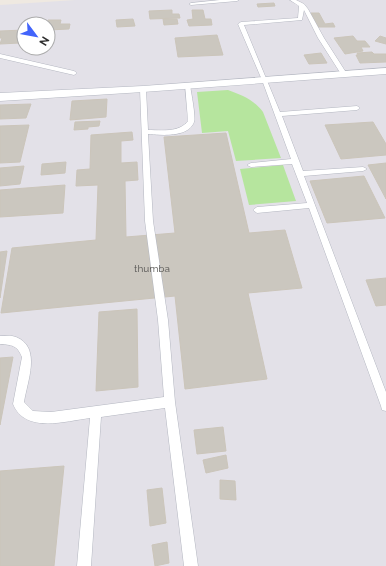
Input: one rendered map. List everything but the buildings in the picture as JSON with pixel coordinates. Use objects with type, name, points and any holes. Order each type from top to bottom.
[{"type":"street","points":[[0,97],[143,89],[386,72]]},
{"type":"lane","points":[[192,4],[237,0]]},
{"type":"lane","points":[[292,0],[302,5],[306,10],[321,38],[344,74]]},
{"type":"lane","points":[[302,5],[300,19],[241,24],[265,80],[382,387],[386,406]]},
{"type":"lane","points":[[0,56],[74,73]]},
{"type":"lane","points":[[145,132],[184,130],[189,126],[191,121],[187,85]]},
{"type":"lane","points":[[143,89],[149,221],[163,320],[170,402],[191,566]]},
{"type":"lane","points":[[278,114],[357,108]]},
{"type":"lane","points":[[251,165],[295,161]]},
{"type":"lane","points":[[300,174],[362,169]]},
{"type":"lane","points":[[258,210],[312,205]]},
{"type":"lane","points":[[0,340],[14,341],[23,346],[27,357],[18,404],[25,413],[39,418],[45,418],[170,402]]},
{"type":"lane","points":[[84,566],[96,412]]},
{"type":"shaded area","points":[[75,0],[386,0],[386,566],[0,566],[0,5]]},
{"type":"green space","points":[[228,90],[247,98],[256,104],[263,112],[281,158],[236,161],[228,131],[202,133],[197,92]]},
{"type":"green space","points":[[283,165],[296,201],[249,205],[240,169]]}]
